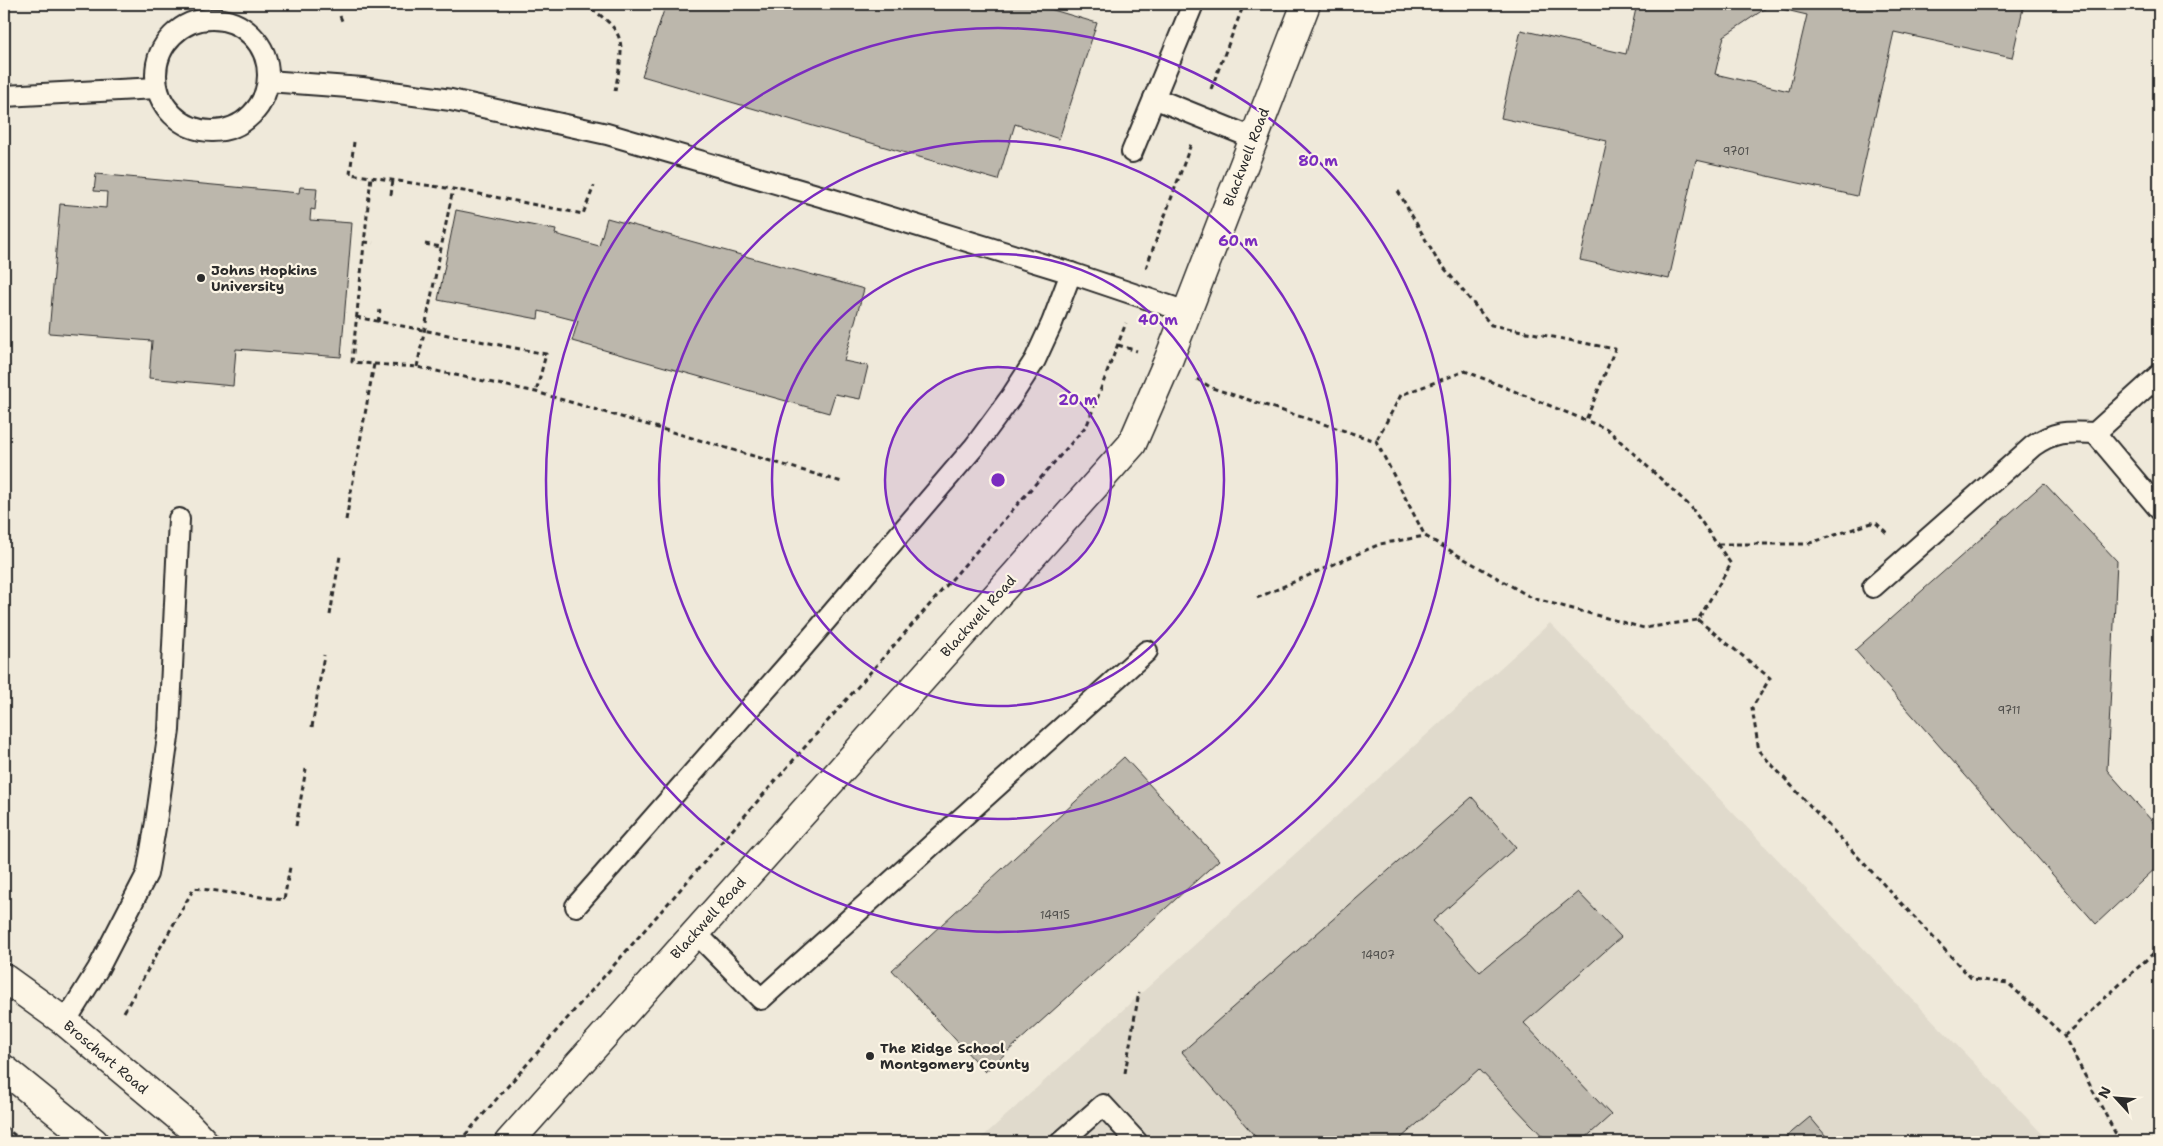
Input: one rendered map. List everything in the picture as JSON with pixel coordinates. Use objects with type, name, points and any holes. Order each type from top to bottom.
[{"type":"street","name":"Blackwell Road","points":[[509,1142],[1132,444],[1168,361],[1306,4]]},
{"type":"street","name":"Broschart Road","points":[[4,978],[65,1022],[187,1124],[204,1142]]},
{"type":"street","points":[[4,1069],[94,1142]]},
{"type":"lane","points":[[1132,152],[1193,4]]},
{"type":"lane","points":[[216,11],[238,24],[254,37],[264,53],[268,81],[259,106],[246,120],[230,128],[211,131],[193,128],[177,119],[164,105],[158,88],[156,71],[160,54],[169,39],[181,28],[216,11]]},
{"type":"lane","points":[[268,81],[362,88],[451,100],[607,134],[834,200],[1071,273],[1186,312]]},
{"type":"lane","points":[[4,96],[158,88]]},
{"type":"lane","points":[[1154,98],[1253,138]]},
{"type":"lane","points":[[576,906],[786,667],[975,446],[1035,360],[1052,324],[1071,273]]},
{"type":"lane","points":[[2095,434],[2159,375]]},
{"type":"lane","points":[[1873,587],[2033,446],[2048,436],[2063,432],[2095,434],[2159,509]]},
{"type":"lane","points":[[65,1022],[98,968],[147,874],[169,730],[179,519]]},
{"type":"lane","points":[[695,932],[761,999],[1147,651]]},
{"type":"lane","points":[[1061,1142],[1103,1105],[1137,1142]]},
{"type":"path","points":[[584,4],[615,28],[623,49],[615,91]]},
{"type":"path","points":[[1212,88],[1244,4]]},
{"type":"path","points":[[340,16],[343,23]]},
{"type":"path","points":[[354,142],[350,174],[453,189],[583,214],[594,186]]},
{"type":"path","points":[[1146,268],[1192,142]]},
{"type":"path","points":[[371,176],[352,362],[417,367],[536,392],[842,482]]},
{"type":"path","points":[[391,195],[393,180]]},
{"type":"path","points":[[417,367],[453,189]]},
{"type":"path","points":[[1398,191],[1436,258],[1491,325],[1615,349],[1586,420]]},
{"type":"path","points":[[364,242],[373,243]]},
{"type":"path","points":[[425,244],[441,248]]},
{"type":"path","points":[[378,322],[380,310]]},
{"type":"path","points":[[459,1142],[1087,425],[1128,316]]},
{"type":"path","points":[[356,317],[546,354],[536,392]]},
{"type":"path","points":[[1118,345],[1168,361],[1212,388],[1376,441],[1425,536],[1532,598],[1644,628],[1698,620],[1770,678],[1752,708],[1759,751],[1972,980],[2008,983],[2064,1036],[2120,1142]]},
{"type":"path","points":[[346,520],[374,364]]},
{"type":"path","points":[[1376,441],[1401,395],[1465,370],[1607,429],[1691,506],[1731,564],[1698,620]]},
{"type":"path","points":[[1717,544],[1807,544],[1875,522],[1909,555]]},
{"type":"path","points":[[1257,598],[1380,544],[1425,536]]},
{"type":"path","points":[[330,614],[340,556]]},
{"type":"path","points":[[312,727],[324,655]]},
{"type":"path","points":[[296,826],[306,769]]},
{"type":"path","points":[[124,1012],[194,888],[284,900],[290,868]]},
{"type":"path","points":[[2064,1036],[2159,948]]},
{"type":"path","points":[[1125,1073],[1139,992]]},
{"type":"path","points":[[4,1127],[24,1142]]},
{"type":"shaded area","points":[[1550,623],[2050,1142],[977,1142]]},
{"type":"building","points":[[666,4],[1033,4],[1097,23],[1059,139],[1015,124],[998,180],[642,76]]},
{"type":"building","points":[[1637,4],[2024,4],[2012,58],[1894,32],[1857,196],[1696,160],[1669,279],[1580,260],[1607,141],[1501,118],[1521,30],[1626,54]],"holes":[[[1769,6],[1807,15],[1789,91],[1715,74],[1724,36]]]},
{"type":"building","name":"Johns Hopkins University","points":[[96,174],[299,193],[300,187],[317,188],[315,210],[311,209],[310,220],[352,223],[341,357],[236,349],[233,386],[149,378],[152,341],[49,333],[60,204],[106,208],[107,192],[94,191]]},
{"type":"building","points":[[456,210],[556,230],[555,234],[599,246],[607,218],[864,289],[844,361],[868,366],[860,399],[835,394],[829,413],[572,341],[578,321],[539,311],[538,319],[438,300]]},
{"type":"building","points":[[2044,483],[2117,561],[2107,770],[2159,829],[2159,865],[2096,924],[1855,650]]},
{"type":"building","points":[[1124,757],[1219,860],[985,1072],[892,970]]},
{"type":"building","points":[[1472,797],[1516,847],[1433,921],[1480,972],[1578,892],[1621,937],[1524,1023],[1611,1115],[1581,1142],[1548,1142],[1479,1069],[1400,1139],[1403,1142],[1260,1142],[1182,1052]]},
{"type":"building","points":[[1810,1117],[1831,1142],[1780,1142]]},
{"type":"place","name":"Johns Hopkins University","points":[[201,278]]},
{"type":"place","name":"The Ridge School Montgomery County","points":[[870,1056]]}]
